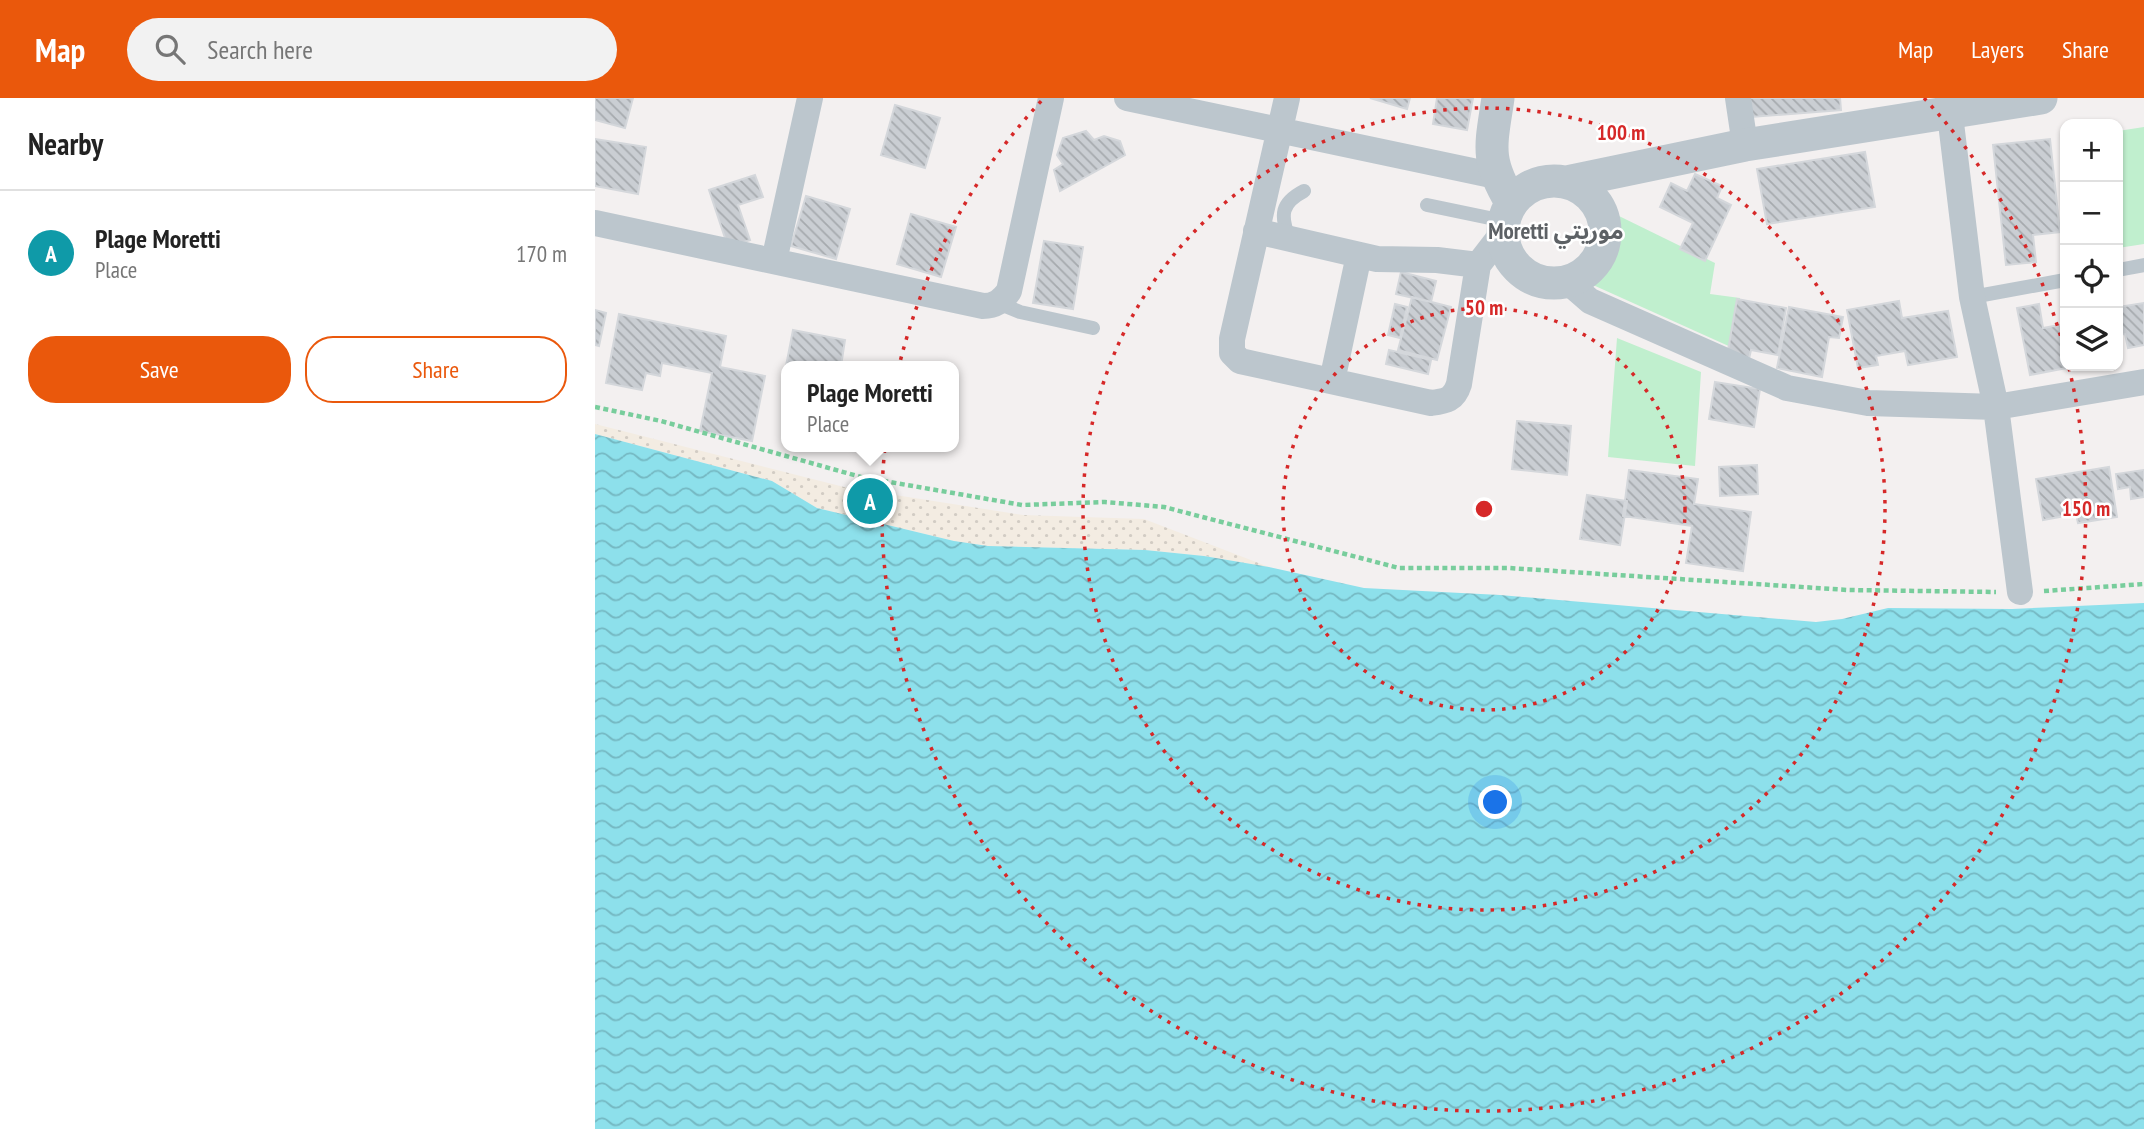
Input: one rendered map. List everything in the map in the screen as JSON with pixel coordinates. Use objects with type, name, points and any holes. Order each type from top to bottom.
[{"type":"street","points":[[774,261],[810,98]]},
{"type":"street","points":[[595,223],[983,306],[998,303],[1009,291],[1051,98]]},
{"type":"street","points":[[1127,98],[1280,131],[1503,208]]},
{"type":"street","points":[[1287,98],[1232,339],[1232,353],[1240,360],[1430,402],[1446,401],[1455,394],[1459,384],[1478,265],[1503,208],[1536,183],[1552,180],[1567,182],[1583,189],[1595,201],[1605,232],[1602,248],[1594,263],[1582,274],[1567,281],[1552,283],[1537,280],[1524,273],[1513,262],[1505,249],[1503,208],[1491,148],[1498,98]]},
{"type":"street","points":[[1738,98],[1745,145]]},
{"type":"street","points":[[1567,182],[1949,105],[2041,98]]},
{"type":"street","points":[[1949,105],[1972,297],[1996,407],[2020,592]]},
{"type":"street","points":[[1256,230],[1359,256],[1478,265]]},
{"type":"street","points":[[1332,381],[1359,256]]},
{"type":"street","points":[[1567,281],[1590,301],[1787,388],[1868,403],[1996,407],[2144,382]]},
{"type":"lane","points":[[1289,238],[1282,219],[1286,206],[1304,191]]},
{"type":"lane","points":[[1427,205],[1503,208]]},
{"type":"lane","points":[[2123,269],[2144,265]]},
{"type":"lane","points":[[1972,297],[2060,281]]},
{"type":"lane","points":[[998,303],[1020,312],[1094,328]]},
{"type":"path","points":[[595,407],[661,421],[861,477],[1022,505],[1105,502],[1164,507],[1399,568],[1509,568],[1848,590],[2020,592],[2144,584]]},
{"type":"green space","points":[[2144,127],[2144,244],[2123,247],[2123,182],[2123,130]]},
{"type":"green space","points":[[1619,216],[1715,263],[1710,294],[1740,298],[1733,348],[1593,285],[1608,268],[1615,254]]},
{"type":"green space","points":[[1617,338],[1701,372],[1695,466],[1608,457]]},
{"type":"sand","points":[[595,424],[844,487],[1023,515],[1144,519],[1269,567],[1145,550],[988,546],[954,541],[817,508],[772,481],[595,434]]},
{"type":"water","points":[[595,434],[772,481],[817,508],[954,541],[988,546],[1145,550],[1204,556],[1364,588],[1500,595],[1816,622],[1888,608],[2012,609],[2144,603],[2144,1129],[595,1129]]},
{"type":"building","points":[[595,98],[633,98],[625,128],[595,120]]},
{"type":"building","points":[[1370,98],[1410,98],[1407,109]]},
{"type":"building","points":[[1437,98],[1473,98],[1467,130],[1433,124]]},
{"type":"building","points":[[1750,98],[1840,98],[1841,110],[1751,117]]},
{"type":"building","points":[[895,105],[940,118],[925,168],[881,155]]},
{"type":"building","points":[[1086,131],[1094,140],[1104,136],[1120,141],[1125,155],[1060,191],[1054,170],[1063,164],[1057,155],[1063,138]]},
{"type":"building","points":[[595,139],[646,147],[638,194],[595,186]]},
{"type":"building","points":[[2050,139],[2060,232],[2033,235],[2036,262],[2006,265],[1993,145]]},
{"type":"building","points":[[1865,152],[1875,207],[1767,224],[1757,169]]},
{"type":"building","points":[[1695,174],[1722,186],[1717,198],[1731,205],[1705,261],[1680,249],[1693,223],[1660,207],[1671,183],[1687,191]]},
{"type":"building","points":[[755,175],[763,197],[738,205],[750,240],[728,247],[709,190]]},
{"type":"building","points":[[806,196],[850,209],[836,259],[791,246]]},
{"type":"building","points":[[911,214],[956,227],[941,277],[897,264]]},
{"type":"building","points":[[1044,241],[1083,247],[1073,309],[1033,303]]},
{"type":"building","points":[[1401,272],[1436,281],[1431,302],[1396,294]]},
{"type":"building","points":[[1412,297],[1451,307],[1437,360],[1398,350]]},
{"type":"building","points":[[1737,299],[1786,308],[1778,355],[1751,350],[1749,359],[1727,356]]},
{"type":"building","points":[[1899,301],[1902,318],[1948,311],[1957,357],[1908,365],[1905,351],[1876,356],[1878,365],[1858,368],[1847,310]]},
{"type":"building","points":[[2144,303],[2144,345],[2128,348],[2123,334],[2123,306]]},
{"type":"building","points":[[1395,304],[1407,307],[1400,338],[1388,335]]},
{"type":"building","points":[[2039,304],[2043,328],[2060,325],[2060,369],[2030,375],[2017,308]]},
{"type":"building","points":[[1789,307],[1843,317],[1839,338],[1829,337],[1822,377],[1777,368]]},
{"type":"building","points":[[595,310],[606,313],[599,346],[595,345]]},
{"type":"building","points":[[619,314],[726,336],[720,367],[765,376],[752,441],[700,431],[712,373],[662,363],[660,376],[646,373],[642,390],[606,383]]},
{"type":"building","points":[[793,330],[845,340],[842,361],[787,361]]},
{"type":"building","points":[[1389,350],[1431,360],[1428,374],[1386,364]]},
{"type":"building","points":[[1715,382],[1760,389],[1754,427],[1709,419]]},
{"type":"building","points":[[1517,421],[1571,426],[1567,475],[1512,469]]},
{"type":"building","points":[[1757,465],[1758,494],[1720,496],[1719,467]]},
{"type":"building","points":[[2109,467],[2117,517],[2078,523],[2076,514],[2043,520],[2036,479]]},
{"type":"building","points":[[1629,470],[1698,479],[1694,504],[1751,512],[1743,571],[1686,563],[1692,526],[1623,516]]},
{"type":"building","points":[[2144,470],[2144,497],[2131,499],[2130,487],[2118,489],[2116,474]]},
{"type":"building","points":[[1587,495],[1627,501],[1620,545],[1580,539]]},
{"type":"place","name":"Plage Moretti","points":[[870,501]]},
{"type":"district","name":"Moretti موريتي","points":[[1556,231]]}]
